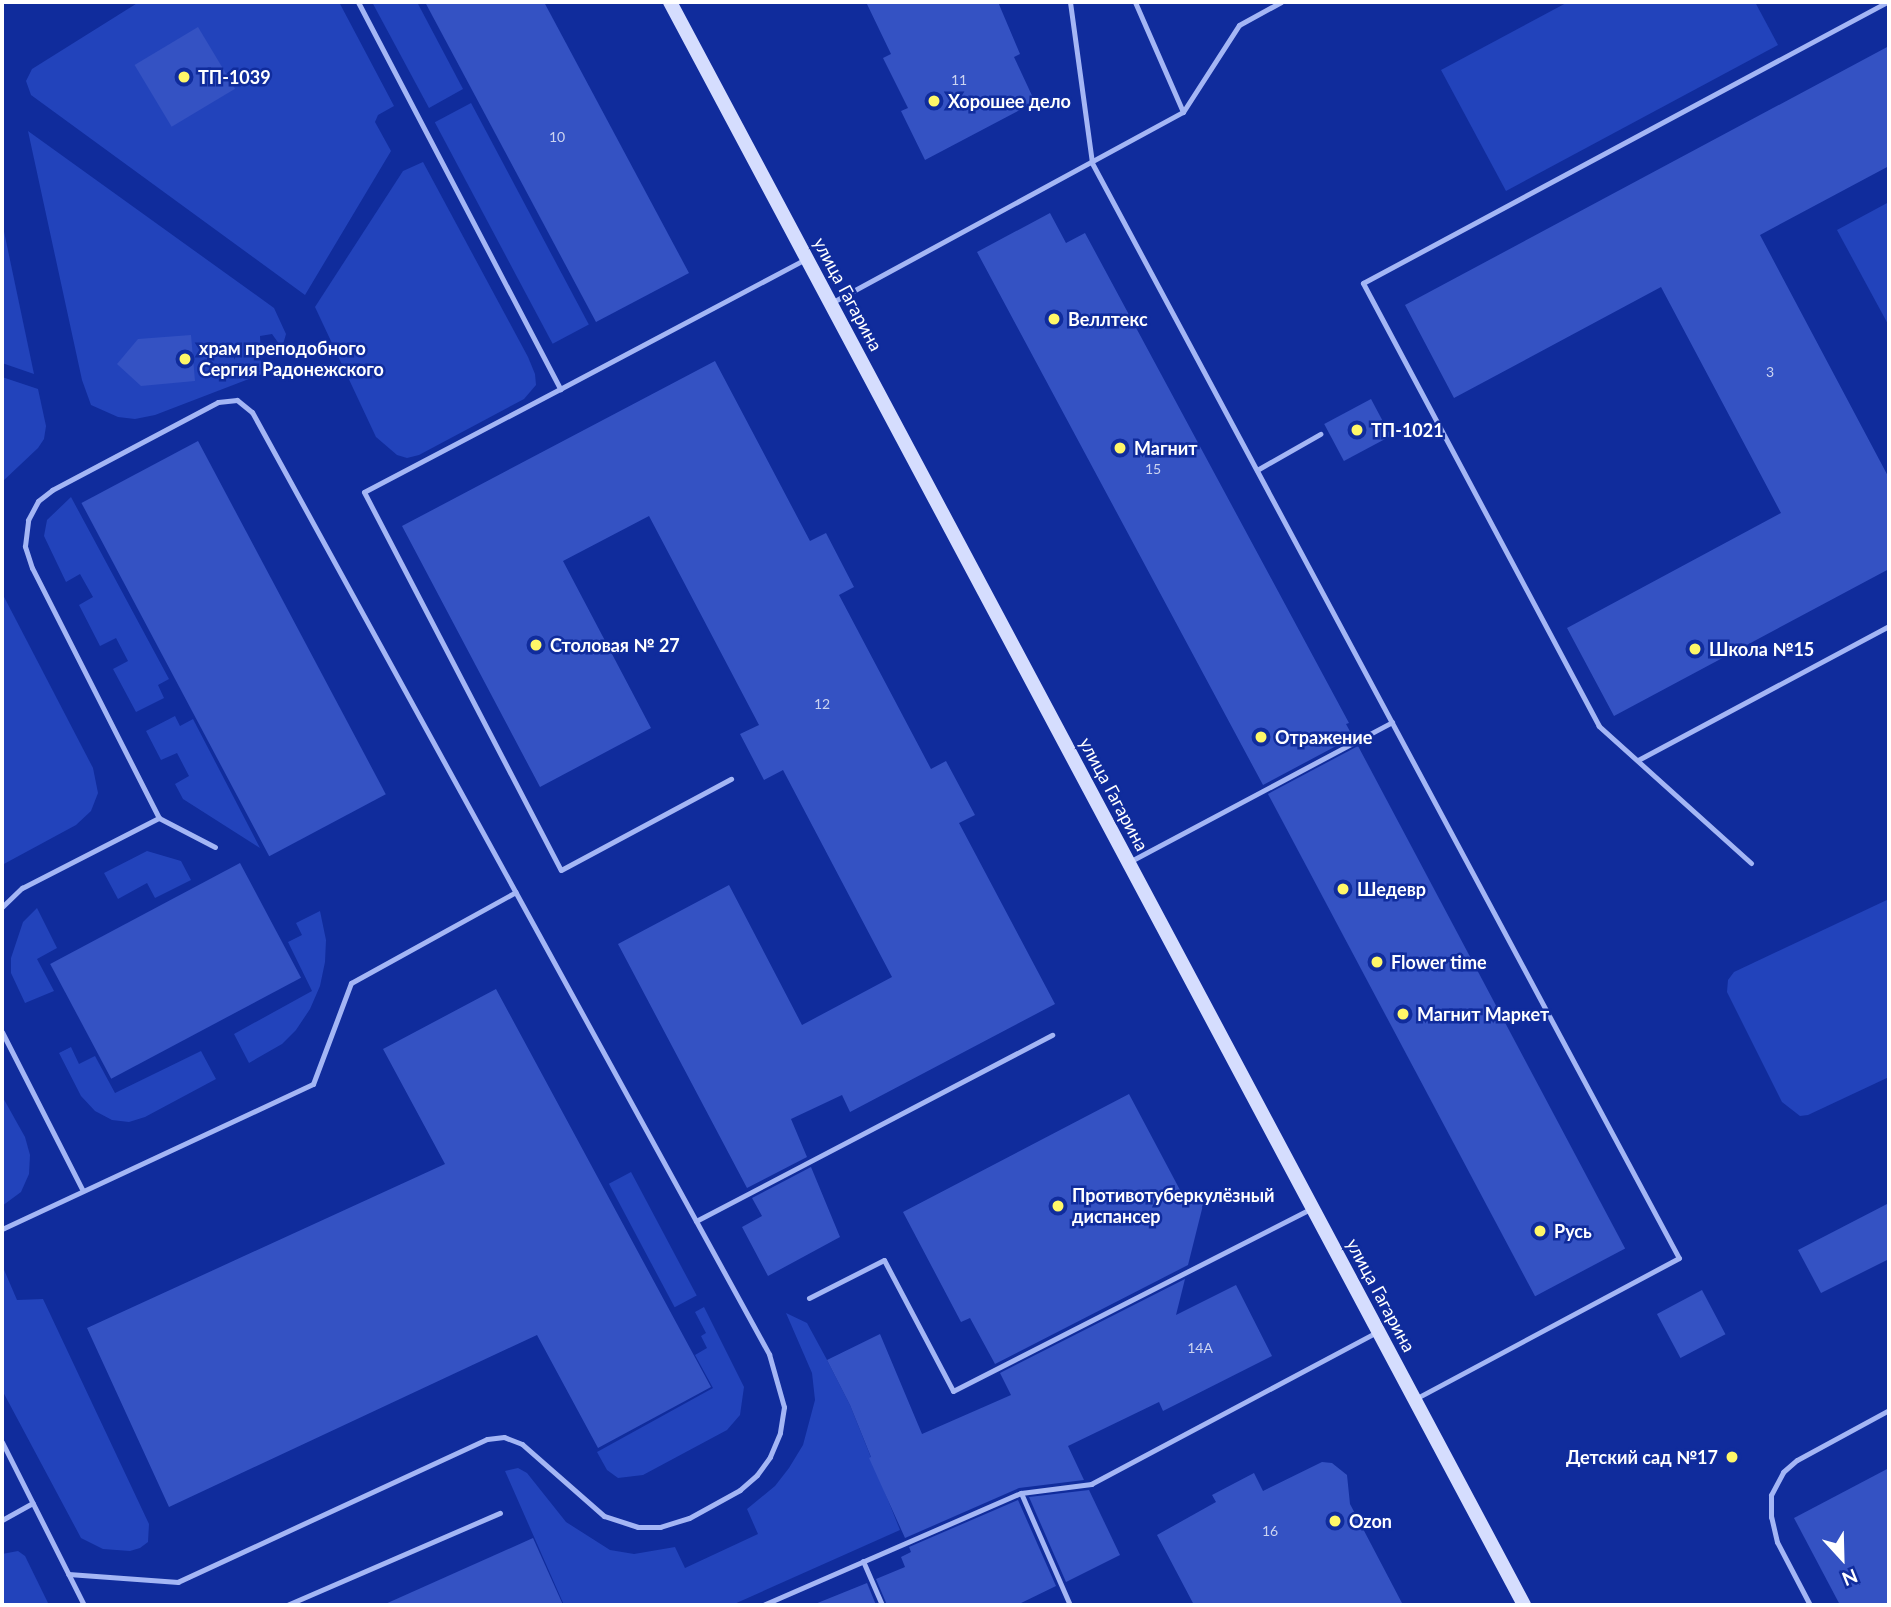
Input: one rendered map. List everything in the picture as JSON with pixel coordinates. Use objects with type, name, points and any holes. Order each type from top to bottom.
[{"type":"main road","name":"улица Гагарина","points":[[670,2],[1524,1605]]},
{"type":"lane","points":[[358,2],[560,389]]},
{"type":"lane","points":[[1070,2],[1092,163],[1679,1258],[1415,1399]]},
{"type":"lane","points":[[1135,2],[1184,112]]},
{"type":"lane","points":[[831,303],[1184,112],[1239,25],[1281,2]]},
{"type":"lane","points":[[1751,863],[1599,726],[1363,283],[1887,2]]},
{"type":"lane","points":[[731,779],[561,870],[364,492],[807,258]]},
{"type":"lane","points":[[68,1574],[178,1582],[487,1439],[504,1437],[522,1444],[604,1516],[621,1524],[660,1527],[689,1518],[740,1490],[757,1475],[770,1457],[780,1433],[784,1408],[769,1354],[252,412],[237,400],[218,402],[52,490],[38,500],[28,520],[25,546],[32,568],[159,818],[215,847]]},
{"type":"lane","points":[[1257,470],[1320,434]]},
{"type":"lane","points":[[1638,760],[1889,626]]},
{"type":"lane","points":[[1128,862],[1392,722]]},
{"type":"lane","points":[[2,907],[22,888],[159,818]]},
{"type":"lane","points":[[2,1228],[313,1084],[351,983],[516,892]]},
{"type":"lane","points":[[2,1032],[83,1191]]},
{"type":"lane","points":[[696,1221],[1052,1035]]},
{"type":"lane","points":[[809,1298],[884,1260],[953,1391],[1313,1208]]},
{"type":"lane","points":[[763,1605],[1021,1493],[1091,1484],[1379,1331]]},
{"type":"lane","points":[[1810,1605],[1777,1542],[1771,1517],[1771,1494],[1783,1472],[1797,1460],[1889,1410]]},
{"type":"lane","points":[[2,1441],[84,1605]]},
{"type":"lane","points":[[1021,1493],[1070,1605]]},
{"type":"lane","points":[[2,1520],[33,1503]]},
{"type":"lane","points":[[287,1605],[500,1513]]},
{"type":"lane","points":[[863,1561],[882,1605]]},
{"type":"shaded area","points":[[139,2],[339,2],[394,106],[378,115],[375,122],[391,151],[305,295],[31,95],[26,81],[32,69]]},
{"type":"shaded area","points":[[372,2],[417,2],[463,89],[429,108]]},
{"type":"shaded area","points":[[1568,2],[1755,2],[1778,45],[1506,191],[1441,70]]},
{"type":"shaded area","points":[[471,103],[589,325],[553,344],[435,122]]},
{"type":"shaded area","points":[[28,131],[274,308],[286,334],[282,348],[272,334],[260,336],[262,374],[155,415],[135,419],[118,417],[91,405],[82,380]]},
{"type":"shaded area","points":[[423,162],[528,357],[536,385],[524,399],[419,455],[407,458],[397,455],[376,437],[315,307],[403,171]]},
{"type":"shaded area","points":[[1889,202],[1889,326],[1837,230]]},
{"type":"shaded area","points":[[2,222],[34,374],[2,363]]},
{"type":"shaded area","points":[[2,377],[38,389],[46,426],[44,439],[38,448],[2,482]]},
{"type":"shaded area","points":[[71,497],[169,679],[158,685],[164,698],[136,712],[113,669],[128,661],[116,638],[100,646],[79,605],[93,597],[80,574],[66,582],[44,536],[47,520]]},
{"type":"shaded area","points":[[2,593],[93,768],[98,793],[91,811],[76,825],[2,865]]},
{"type":"shaded area","points":[[175,716],[180,726],[193,719],[260,848],[183,799],[175,784],[189,776],[177,753],[161,760],[146,731]]},
{"type":"shaded area","points":[[147,851],[181,861],[191,880],[155,898],[147,883],[118,899],[104,873]]},
{"type":"shaded area","points":[[1889,899],[1889,1077],[1808,1115],[1800,1116],[1782,1102],[1727,992],[1728,980],[1734,972]]},
{"type":"shaded area","points":[[37,908],[57,948],[37,959],[54,991],[25,1003],[11,973],[11,958],[23,922]]},
{"type":"shaded area","points":[[320,911],[326,940],[325,962],[320,986],[310,1009],[296,1030],[282,1044],[249,1063],[234,1034],[312,991],[288,942],[302,935],[296,923]]},
{"type":"shaded area","points":[[71,1047],[79,1064],[95,1056],[115,1093],[201,1051],[216,1079],[145,1117],[129,1122],[112,1120],[95,1111],[81,1096],[59,1053]]},
{"type":"shaded area","points":[[2,1096],[25,1137],[30,1155],[29,1174],[21,1192],[2,1206]]},
{"type":"shaded area","points":[[631,1172],[697,1296],[675,1307],[609,1184]]},
{"type":"shaded area","points":[[2,1265],[17,1300],[43,1299],[149,1524],[148,1542],[140,1548],[130,1551],[103,1549],[81,1538],[2,1390]]},
{"type":"shaded area","points":[[704,1307],[744,1387],[740,1415],[727,1430],[643,1475],[618,1478],[607,1470],[597,1452],[713,1388],[695,1355],[707,1348],[701,1336],[706,1333],[695,1312]]},
{"type":"shaded area","points":[[786,1313],[807,1323],[826,1358],[850,1405],[900,1530],[732,1605],[564,1605],[505,1471],[518,1468],[527,1473],[566,1522],[610,1550],[634,1554],[675,1547],[685,1568],[758,1534],[747,1509],[775,1486],[789,1468],[803,1445],[815,1400],[812,1373]]},
{"type":"shaded area","points":[[18,1551],[25,1556],[49,1605],[2,1605],[2,1554]]},
{"type":"building","points":[[425,2],[544,2],[689,273],[596,322]]},
{"type":"building","points":[[866,2],[998,2],[1020,54],[1014,57],[1035,102],[925,160],[901,111],[908,108],[883,58],[891,54]]},
{"type":"building","name":"ТП-1039","points":[[198,27],[235,89],[172,127],[135,65]]},
{"type":"building","points":[[1889,46],[1889,166],[1760,235],[1889,478],[1889,569],[1614,716],[1567,628],[1781,513],[1661,287],[1454,398],[1405,305]]},
{"type":"building","points":[[1050,213],[1066,243],[1085,233],[1349,723],[1346,724],[1353,737],[1263,785],[977,252]]},
{"type":"building","points":[[191,335],[195,381],[141,386],[117,364],[138,339]]},
{"type":"building","points":[[715,361],[810,541],[826,533],[854,587],[839,595],[931,769],[946,761],[975,815],[959,823],[1055,1004],[850,1112],[842,1095],[791,1119],[807,1157],[747,1188],[618,944],[729,885],[802,1025],[892,977],[783,770],[764,780],[740,734],[759,725],[649,516],[563,561],[651,728],[540,787],[402,526]]},
{"type":"building","name":"ТП-1021","points":[[1371,399],[1391,436],[1344,461],[1324,424]]},
{"type":"building","points":[[198,441],[386,794],[269,856],[81,503]]},
{"type":"building","points":[[1358,746],[1625,1248],[1535,1296],[1268,794]]},
{"type":"building","points":[[240,863],[301,978],[111,1079],[50,964]]},
{"type":"building","points":[[496,989],[711,1387],[598,1448],[537,1335],[169,1507],[87,1328],[445,1164],[383,1049]]},
{"type":"building","name":"Противотуберкулёзный диспансер","points":[[1129,1094],[1180,1190],[1205,1197],[1188,1265],[995,1364],[970,1318],[961,1322],[903,1212]]},
{"type":"building","points":[[811,1167],[840,1237],[768,1276],[742,1227],[762,1216],[752,1198]]},
{"type":"building","points":[[1889,1203],[1889,1259],[1821,1293],[1798,1250]]},
{"type":"building","points":[[1185,1279],[1176,1315],[1236,1285],[1272,1356],[1163,1411],[1159,1402],[1068,1446],[1084,1480],[1019,1488],[905,1538],[869,1458],[871,1457],[850,1405],[827,1360],[880,1334],[922,1434],[1011,1395],[1000,1373]]},
{"type":"building","points":[[1702,1290],[1725,1334],[1680,1358],[1657,1314]]},
{"type":"building","points":[[1322,1462],[1332,1463],[1347,1475],[1350,1504],[1403,1605],[1194,1605],[1157,1535],[1216,1502],[1212,1495],[1254,1473],[1263,1491]]},
{"type":"building","points":[[1889,1468],[1889,1605],[1840,1605],[1794,1518]]},
{"type":"building","points":[[1089,1490],[1120,1555],[1066,1582],[1029,1497]]},
{"type":"building","points":[[1018,1500],[1056,1586],[1017,1605],[887,1605],[876,1579],[905,1567],[901,1557],[911,1552],[909,1547]]},
{"type":"building","points":[[533,1538],[563,1605],[383,1605]]},
{"type":"building","points":[[867,1583],[876,1605],[815,1605],[815,1604]]},
{"type":"place","name":"ТП-1039","points":[[184,77]]},
{"type":"place","name":"Хорошее дело","points":[[934,101]]},
{"type":"place","name":"Веллтекс","points":[[1054,319]]},
{"type":"place","name":"храм преподобного Сергия Радонежского","points":[[185,359]]},
{"type":"place","name":"ТП-1021","points":[[1357,430]]},
{"type":"place","name":"Магнит","points":[[1120,448]]},
{"type":"place","name":"Столовая № 27","points":[[536,645]]},
{"type":"place","name":"Школа №15","points":[[1695,649]]},
{"type":"place","name":"Отражение","points":[[1261,737]]},
{"type":"place","name":"Шедевр","points":[[1343,889]]},
{"type":"place","name":"Flower time","points":[[1377,962]]},
{"type":"place","name":"Магнит Маркет","points":[[1403,1014]]},
{"type":"place","name":"Противотуберкулёзный диспансер","points":[[1058,1206]]},
{"type":"place","name":"Русь","points":[[1540,1231]]},
{"type":"place","name":"Детский сад №17","points":[[1732,1457]]},
{"type":"place","name":"Ozon","points":[[1335,1521]]}]
